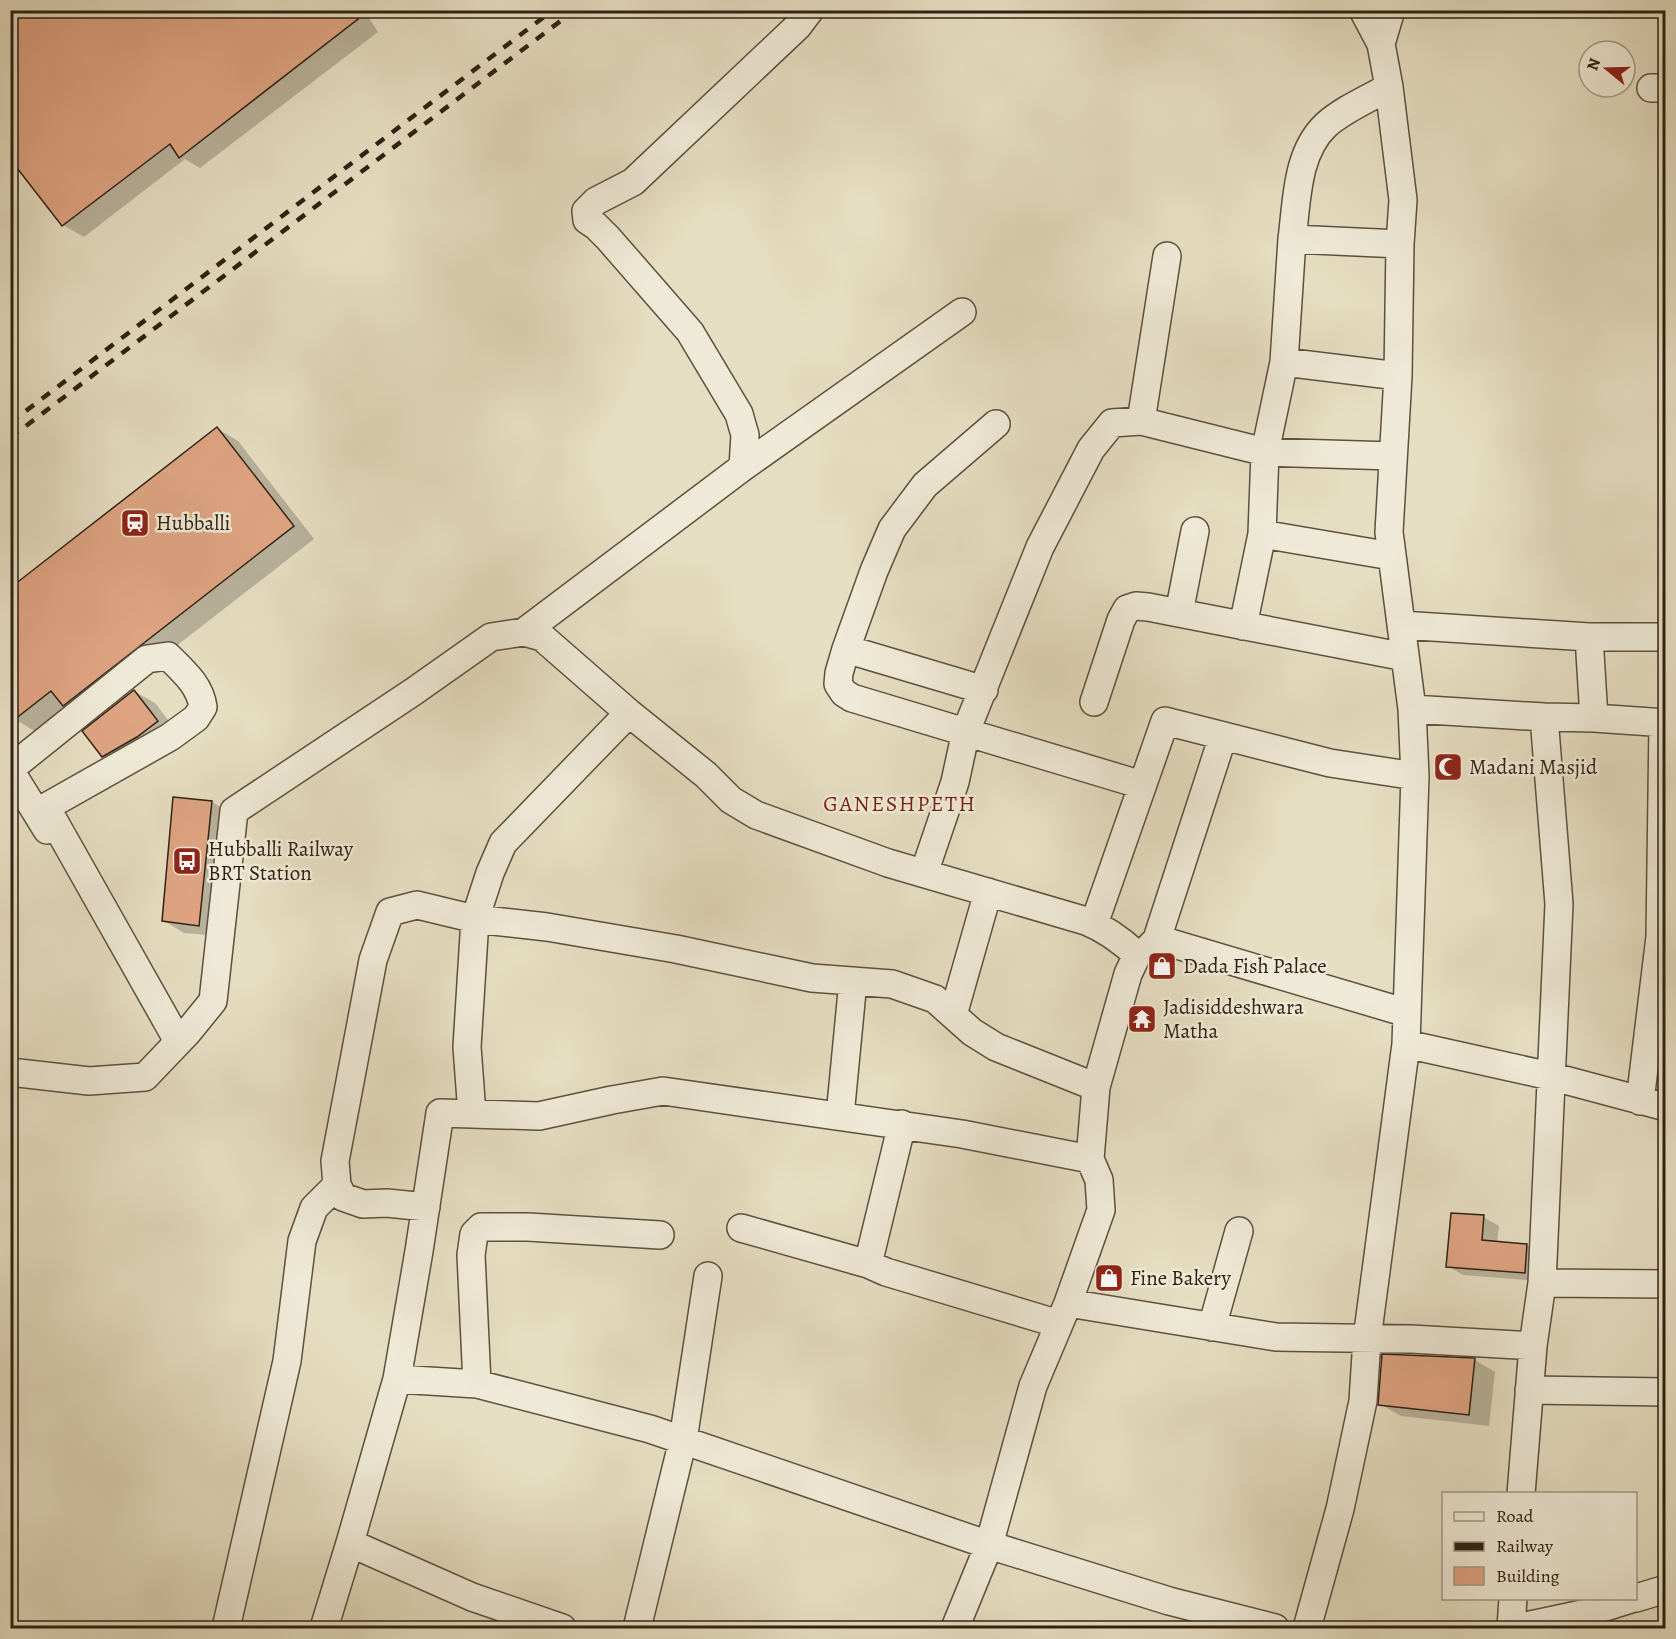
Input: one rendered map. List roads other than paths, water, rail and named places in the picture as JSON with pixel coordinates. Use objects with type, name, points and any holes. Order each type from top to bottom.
[{"type":"street","points":[[743,467],[745,435],[739,414],[690,332],[608,238],[587,220],[586,211],[596,201],[633,182],[798,26],[810,10]]},
{"type":"street","points":[[1307,1629],[1340,1509],[1360,1412],[1367,1339],[1406,1044],[1415,776],[1412,709],[1389,532],[1398,376],[1403,200],[1382,44],[1363,10]]},
{"type":"street","points":[[1382,44],[1391,10]]},
{"type":"street","points":[[1243,626],[1262,534],[1265,452],[1284,362],[1292,239],[1300,176],[1311,145],[1325,126],[1389,87]]},
{"type":"street","points":[[1292,239],[1400,244]]},
{"type":"street","points":[[1142,421],[1167,256]]},
{"type":"street","points":[[524,632],[743,467],[962,312]]},
{"type":"street","points":[[1284,362],[1398,376]]},
{"type":"street","points":[[924,873],[955,782],[966,731],[1040,547],[1092,449],[1112,423],[1142,421],[1265,452],[1393,456]]},
{"type":"street","points":[[996,424],[925,485],[892,529],[846,649],[838,684],[844,693],[865,702],[1142,785]]},
{"type":"street","points":[[1179,613],[1195,531]]},
{"type":"street","points":[[1262,534],[1391,556]]},
{"type":"street","points":[[1094,702],[1121,620],[1127,609],[1136,606],[1405,657]]},
{"type":"street","points":[[1401,625],[1589,637],[1665,637]]},
{"type":"street","points":[[10,1072],[89,1081],[145,1077],[187,1033],[213,1000],[234,811],[413,692],[491,637],[524,632],[542,637],[629,713],[706,775],[731,800],[756,815],[924,873],[1094,924],[1123,942],[1407,1012]]},
{"type":"street","points":[[1589,637],[1594,718]]},
{"type":"street","points":[[846,649],[984,690]]},
{"type":"street","points":[[168,656],[201,694],[203,707],[196,717],[170,737],[46,807],[172,1047],[10,769],[147,659],[168,656]]},
{"type":"street","points":[[1406,1044],[1550,1076],[1653,1104],[1664,723],[1412,709]]},
{"type":"street","points":[[472,1114],[467,1047],[475,919],[490,873],[503,843],[629,713]]},
{"type":"street","points":[[1521,1492],[1533,1346],[1542,1283],[1559,904],[1544,717]]},
{"type":"street","points":[[1094,924],[1164,721],[1330,763],[1415,776]]},
{"type":"street","points":[[955,1629],[989,1545],[1033,1386],[1064,1313],[1101,1210],[1099,1180],[1090,1160],[1096,1087],[1128,974],[1147,947],[1223,736]]},
{"type":"street","points":[[953,1015],[988,892]]},
{"type":"street","points":[[426,1207],[387,1203],[363,1204],[343,1197],[337,1185],[335,1161],[373,960],[390,912],[417,905],[475,919],[547,927],[676,949],[812,978],[892,984],[935,999],[972,1032],[996,1047],[1096,1087]]},
{"type":"street","points":[[840,1116],[853,981]]},
{"type":"street","points":[[324,1629],[397,1378],[440,1113],[539,1116],[663,1091],[902,1124],[1090,1160]]},
{"type":"street","points":[[868,1264],[902,1124]]},
{"type":"street","points":[[226,1629],[287,1361],[302,1241],[314,1208],[337,1185]]},
{"type":"street","points":[[477,1384],[471,1255],[474,1234],[481,1227],[528,1227],[660,1235]]},
{"type":"street","points":[[741,1228],[868,1264],[886,1272],[1064,1313],[1212,1327],[1276,1337],[1533,1346]]},
{"type":"street","points":[[1212,1327],[1239,1231]]},
{"type":"street","points":[[638,1629],[683,1440],[708,1276]]},
{"type":"street","points":[[1542,1283],[1665,1284]]},
{"type":"street","points":[[397,1378],[477,1384],[650,1429],[989,1545],[1169,1601],[1275,1629]]},
{"type":"street","points":[[1529,1390],[1665,1392]]},
{"type":"street","points":[[350,1543],[472,1597],[562,1629]]},
{"type":"street","points":[[1637,1597],[1665,1589]]},
{"type":"street","points":[[1511,1629],[1513,1600]]},
{"type":"street","points":[[1516,1629],[1587,1613],[1629,1600]]},
{"type":"railway","points":[[10,423],[553,10]]},
{"type":"railway","points":[[10,438],[575,10]]},
{"type":"place","name":"Hubballi","points":[[135,523]]},
{"type":"place","name":"Madani Masjid","points":[[1448,767]]},
{"type":"place","name":"Hubballi Railway BRT Station","points":[[187,861]]},
{"type":"place","name":"Dada Fish Palace","points":[[1162,966]]},
{"type":"place","name":"Jadisiddeshwara Matha","points":[[1142,1019]]},
{"type":"place","name":"Fine Bakery","points":[[1109,1278]]},
{"type":"district","name":"GANESHPETH","points":[[900,803]]}]
